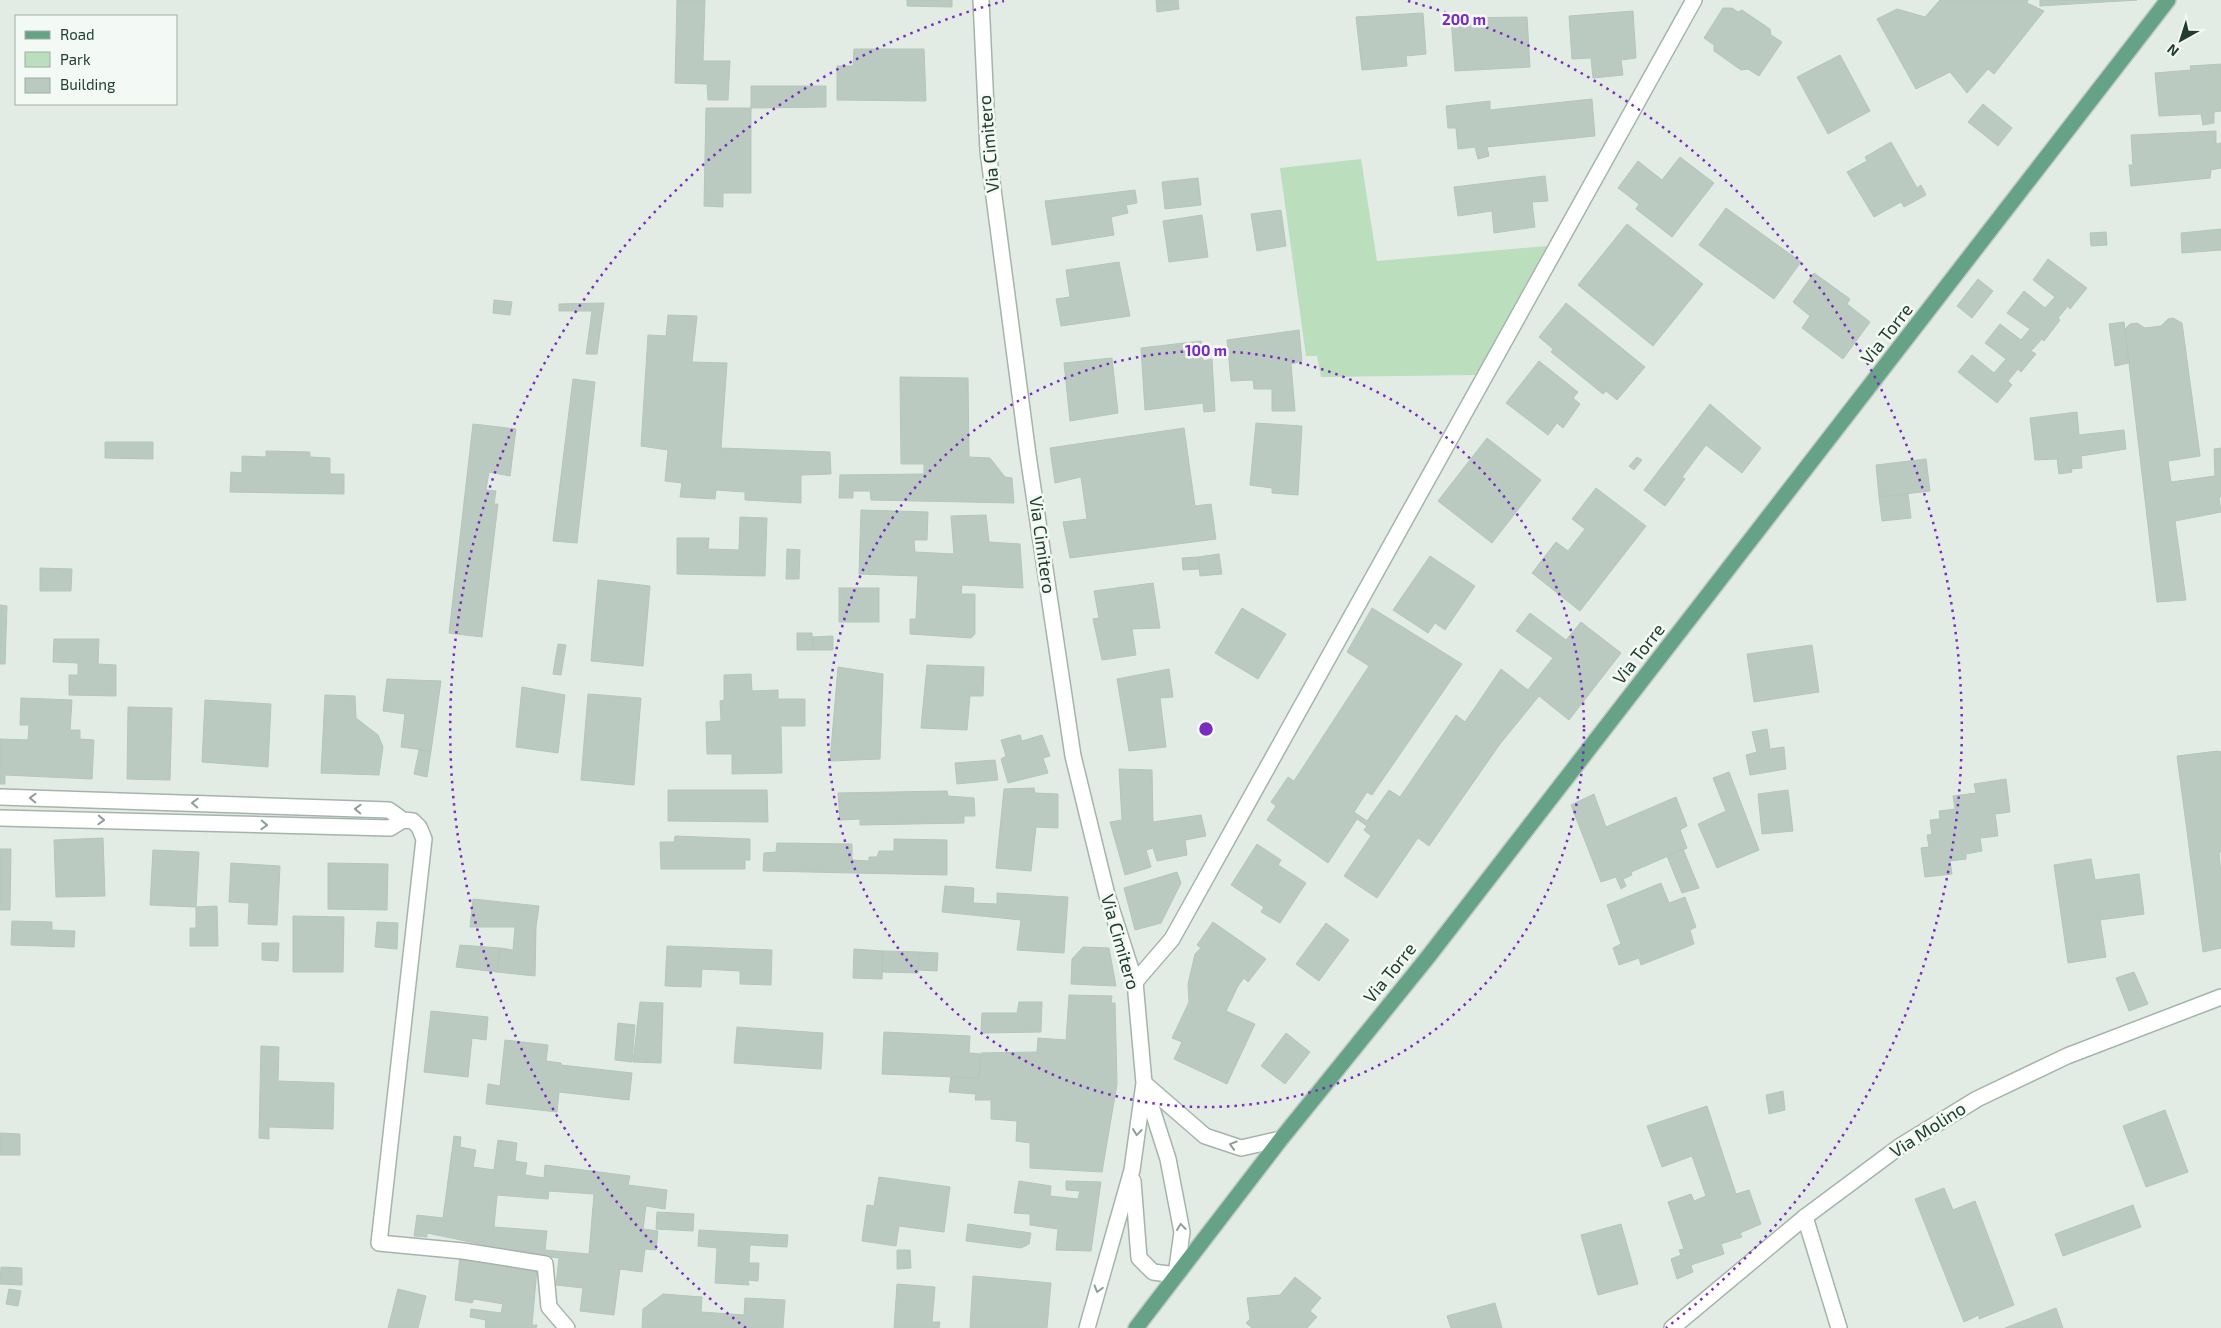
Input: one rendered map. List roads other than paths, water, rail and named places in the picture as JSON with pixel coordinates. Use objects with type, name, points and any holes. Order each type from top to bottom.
[{"type":"main road","name":"Via Torre","points":[[1136,1328],[1281,1139],[1428,956],[2168,0]]},
{"type":"street","name":"Via Cimitero","points":[[981,0],[988,151],[1028,455],[1073,756],[1107,895],[1135,982],[1144,1083],[1168,1160],[1182,1232],[1176,1275],[1153,1272],[1139,1258],[1132,1170]]},
{"type":"street","points":[[1135,982],[1172,939],[1694,0]]},
{"type":"street","points":[[0,796],[389,810],[403,820],[413,821],[419,827],[424,839],[379,1243],[463,1251],[545,1264],[549,1307],[567,1328]]},
{"type":"street","points":[[0,818],[390,828],[403,820]]},
{"type":"street","name":"Via Molino","points":[[1672,1328],[1805,1218],[1899,1147],[1977,1099],[2067,1056],[2221,997]]},
{"type":"street","name":"Via Cimitero","points":[[1087,1328],[1132,1170],[1144,1083]]},
{"type":"street","points":[[1144,1083],[1205,1136],[1241,1148],[1281,1139]]},
{"type":"street","points":[[1805,1218],[1839,1328]]}]
